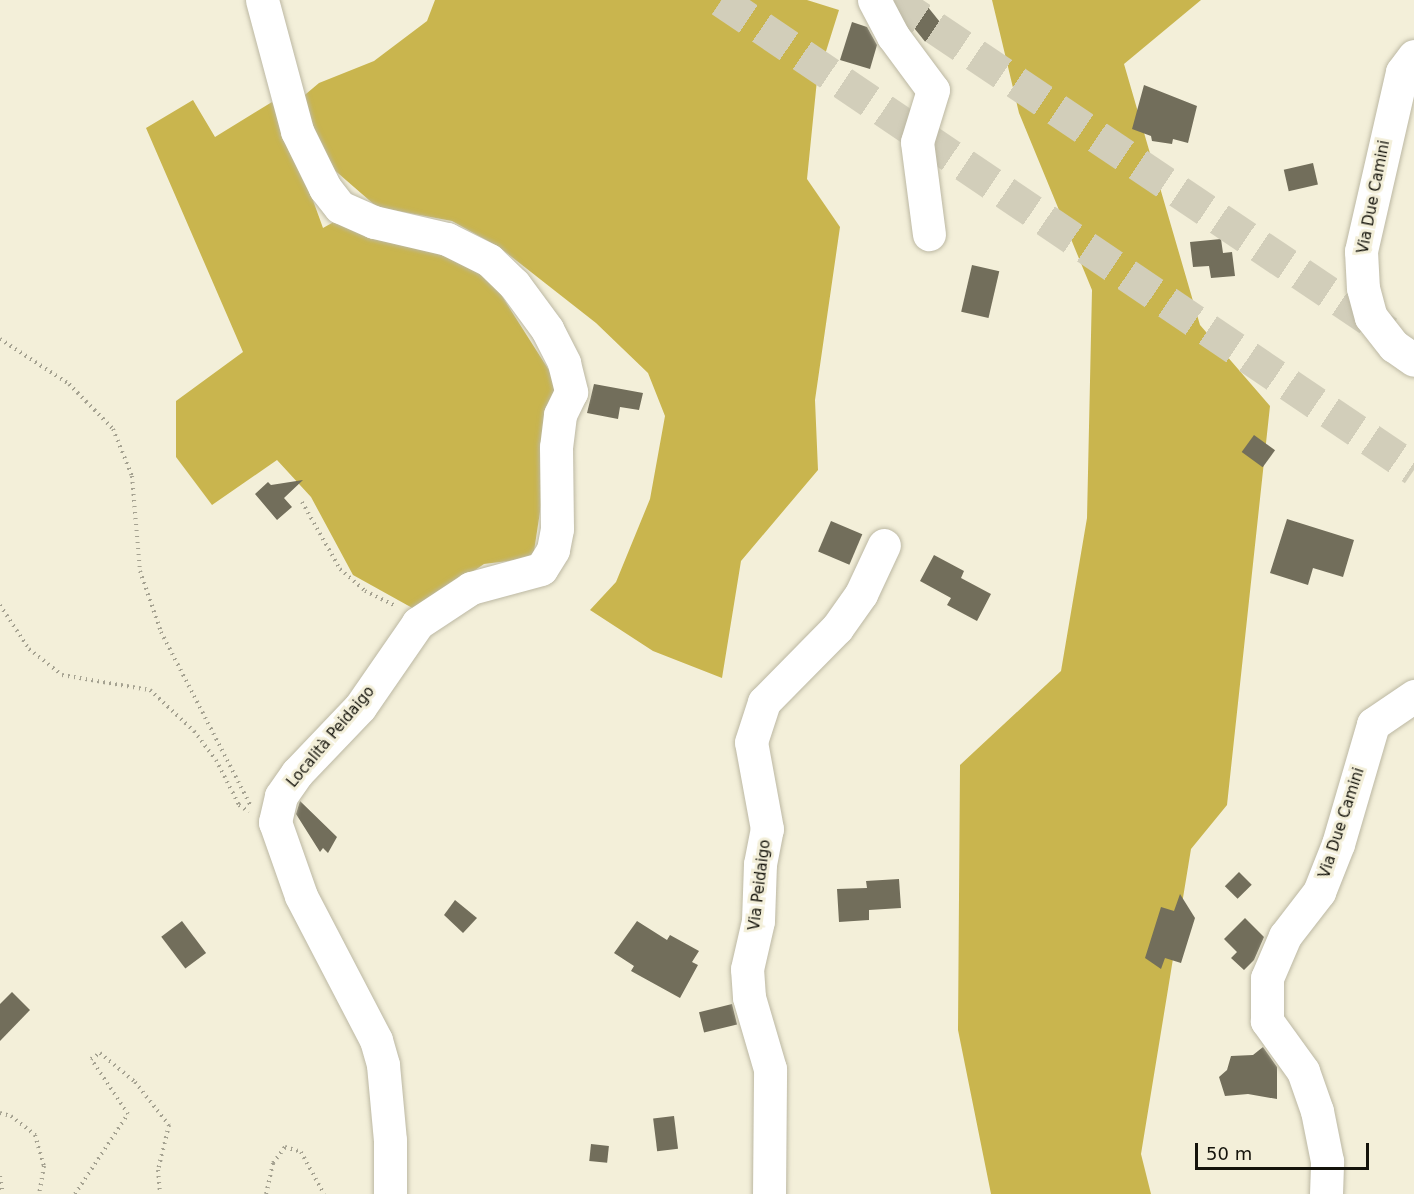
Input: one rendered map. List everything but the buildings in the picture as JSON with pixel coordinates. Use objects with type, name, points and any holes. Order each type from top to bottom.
[{"type":"street","name":"Località Peidaigo","points":[[262,0],[297,131],[325,188],[340,207],[374,222],[447,239],[489,260],[514,284],[540,320],[564,363],[571,392],[560,415],[556,447],[557,529],[554,550],[541,569],[471,588],[418,623],[360,707],[297,773],[281,796],[275,822],[301,896],[376,1040],[388,1118],[390,1194]]},
{"type":"street","points":[[874,0],[893,36],[933,90],[917,142],[929,234]]},
{"type":"street","name":"Via Due Camini","points":[[1414,56],[1402,72],[1361,251],[1363,288],[1371,316],[1394,346],[1414,360]]},
{"type":"street","name":"Via Peidaigo","points":[[768,1194],[770,1069],[749,997],[747,969],[758,921],[760,864],[767,829],[752,742],[764,702],[837,628],[861,594],[884,545]]},
{"type":"street","name":"Via Due Camini","points":[[1326,1194],[1327,1161],[1317,1111],[1303,1071],[1267,1021],[1267,978],[1285,936],[1319,892],[1338,844],[1373,724],[1414,696]]},
{"type":"path","points":[[0,339],[69,384],[113,429],[132,476],[140,571],[161,632],[256,817],[239,805],[216,760],[194,731],[150,690],[62,675],[29,649],[0,605]]},
{"type":"path","points":[[302,502],[340,569],[365,591],[402,609],[418,623]]},
{"type":"path","points":[[75,1194],[128,1114],[91,1059],[100,1053],[135,1082],[169,1125],[158,1170],[160,1194]]},
{"type":"path","points":[[0,1113],[11,1116],[35,1135],[44,1166],[39,1194]]},
{"type":"path","points":[[266,1194],[273,1163],[285,1147],[301,1152],[324,1194]]},
{"type":"path","points":[[0,1176],[3,1194]]},
{"type":"shaded area","points":[[435,0],[807,0],[839,10],[817,80],[807,179],[840,227],[815,400],[818,470],[741,561],[722,678],[653,651],[590,610],[616,582],[650,499],[665,416],[648,373],[596,323],[499,247],[452,221],[377,207],[324,161],[300,99],[319,83],[374,61],[427,21]]},
{"type":"shaded area","points":[[992,0],[1201,0],[1124,64],[1200,325],[1270,406],[1227,805],[1191,849],[1141,1154],[1151,1194],[991,1194],[958,1030],[960,765],[1061,671],[1087,518],[1092,290],[1019,113]]},
{"type":"shaded area","points":[[193,100],[215,137],[272,102],[289,134],[323,228],[339,219],[486,271],[559,386],[533,558],[484,564],[416,610],[353,575],[311,497],[277,460],[212,505],[176,457],[176,401],[243,352],[146,128]]},
{"type":"tunnel","points":[[721,0],[1414,469]]},
{"type":"tunnel","points":[[894,0],[1388,332]]}]
